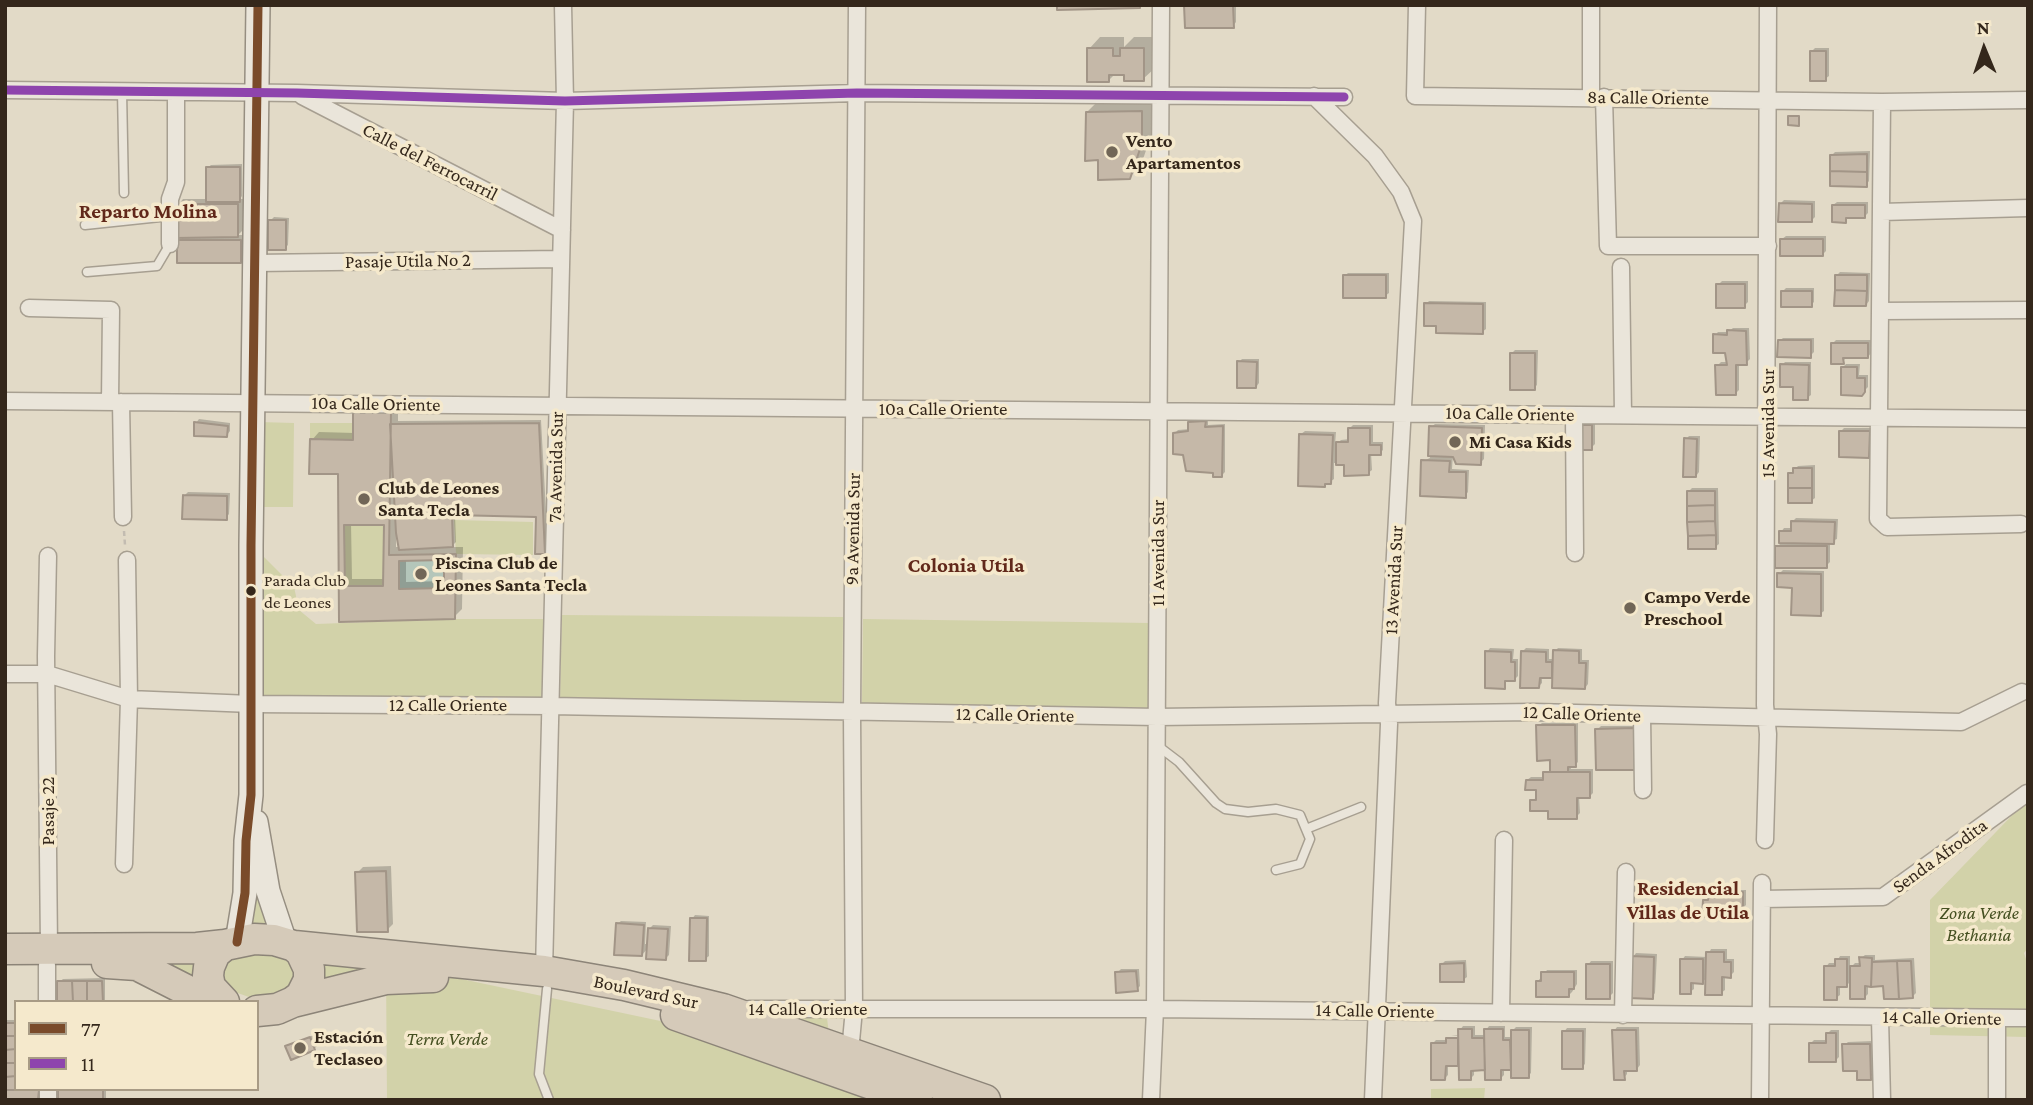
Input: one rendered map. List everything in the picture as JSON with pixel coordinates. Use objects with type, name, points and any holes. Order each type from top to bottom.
[{"type":"highway","name":"Boulevard Sur","points":[[231,944],[254,939],[545,980],[671,1014],[918,1100]]},
{"type":"highway","points":[[5,965],[48,957],[231,944]]},
{"type":"highway","points":[[222,1000],[210,987],[209,967],[215,953],[231,944]]},
{"type":"highway","points":[[289,944],[306,960],[309,980],[301,996],[293,1002]]},
{"type":"highway","points":[[5,949],[48,957],[130,963],[210,1000]]},
{"type":"highway","name":"Boulevard Sur","points":[[259,1011],[277,1009],[293,1002],[406,976],[624,985],[723,1009],[985,1100]]},
{"type":"street","points":[[231,944],[244,893],[251,795],[251,545],[258,5]]},
{"type":"street","name":"7a Avenida Sur","points":[[545,980],[565,101],[563,5]]},
{"type":"street","name":"9a Avenida Sur","points":[[850,1052],[854,1009],[852,638],[858,5]]},
{"type":"street","name":"11 Avenida Sur","points":[[1151,1100],[1155,1009],[1161,5]]},
{"type":"street","name":"8a Calle Oriente","points":[[1417,5],[1415,96],[1882,102],[2028,100]]},
{"type":"street","points":[[1591,5],[1608,246],[1768,246]]},
{"type":"street","name":"15 Avenida Sur","points":[[1765,840],[1768,717],[1765,692],[1768,5]]},
{"type":"street","points":[[5,90],[297,93],[565,101],[857,93],[1344,97]]},
{"type":"street","points":[[170,244],[170,199],[176,182],[176,92]]},
{"type":"street","name":"Calle del Ferrocarril","points":[[297,93],[562,230]]},
{"type":"street","name":"13 Avenida Sur","points":[[1314,96],[1375,156],[1401,192],[1413,221],[1388,713],[1373,1100]]},
{"type":"street","points":[[1882,102],[1878,519],[1887,527],[2021,524]]},
{"type":"street","points":[[1881,212],[2028,208]]},
{"type":"street","name":"Pasaje Utila No 2","points":[[255,263],[561,259]]},
{"type":"street","points":[[1621,267],[1623,415]]},
{"type":"street","points":[[29,308],[111,310],[123,517]]},
{"type":"street","points":[[1881,310],[2028,310]]},
{"type":"street","name":"10a Calle Oriente","points":[[5,401],[2028,419]]},
{"type":"street","points":[[1574,415],[1575,553]]},
{"type":"street","name":"Pasaje 22","points":[[47,1000],[48,556]]},
{"type":"street","points":[[124,864],[129,699],[127,560]]},
{"type":"street","name":"12 Calle Oriente","points":[[5,674],[47,674],[129,699],[251,704],[551,706],[1157,717],[1533,712],[1961,722],[2022,692]]},
{"type":"street","points":[[1642,715],[1643,790]]},
{"type":"street","name":"Senda Afrodita","points":[[1760,1016],[1762,891],[1883,897],[2027,793]]},
{"type":"street","points":[[251,795],[268,891],[289,944]]},
{"type":"street","points":[[1502,1013],[1504,840]]},
{"type":"street","points":[[1623,1014],[1626,872]]},
{"type":"street","name":"14 Calle Oriente","points":[[723,1009],[1155,1009],[2028,1018]]},
{"type":"street","points":[[1760,1016],[1760,1100]]},
{"type":"street","points":[[1880,1017],[1882,1100]]},
{"type":"street","points":[[1997,1019],[1997,1100]]},
{"type":"lane","points":[[122,91],[124,193]]},
{"type":"lane","points":[[85,225],[170,216]]},
{"type":"lane","points":[[87,272],[157,266],[170,244]]},
{"type":"lane","points":[[1157,746],[1179,762],[1216,803],[1225,809],[1248,812],[1276,809],[1300,815],[1310,839],[1300,864],[1276,870]]},
{"type":"lane","points":[[1306,829],[1361,807]]},
{"type":"lane","points":[[545,980],[539,1074],[549,1100]]},
{"type":"path","points":[[123,517],[127,560]]},
{"type":"green space","points":[[259,422],[294,423],[293,507],[258,507]]},
{"type":"green space","points":[[310,423],[353,423],[353,440],[310,439]]},
{"type":"green space","points":[[454,520],[533,522],[533,555],[456,554]]},
{"type":"green space","points":[[344,525],[384,525],[383,586],[345,586]]},
{"type":"green space","points":[[257,550],[294,587],[299,610],[316,624],[547,619],[547,699],[257,698]]},
{"type":"green space","points":[[562,615],[843,617],[842,705],[560,699]]},
{"type":"green space","points":[[863,619],[1150,623],[1148,708],[862,703]]},
{"type":"green space","name":"Zona Verde Bethania","points":[[2028,799],[2028,948],[2024,953],[2028,965],[2028,1037],[1930,1035],[1930,900]]},
{"type":"green space","points":[[256,851],[268,924],[251,925]]},
{"type":"green space","points":[[252,949],[288,956],[300,971],[291,989],[264,998],[249,997],[232,991],[222,980],[223,964],[236,954]]},
{"type":"green space","points":[[138,953],[200,956],[198,982]]},
{"type":"green space","name":"Terra Verde","points":[[326,959],[414,969],[670,1023],[882,1100],[387,1100],[386,970],[323,985],[322,964]]},
{"type":"green space","points":[[781,1014],[827,1018],[830,1042]]},
{"type":"green space","points":[[1485,1088],[1484,1100],[1431,1100],[1431,1089]]},
{"type":"shaded area","name":"Piscina Club de Leones Santa Tecla","points":[[444,560],[444,588],[399,589],[399,561]]},
{"type":"building","points":[[1057,5],[1140,5],[1140,8],[1057,10]]},
{"type":"building","points":[[1184,5],[1233,5],[1234,28],[1185,28]]},
{"type":"building","points":[[1087,48],[1113,48],[1113,56],[1120,56],[1120,48],[1144,48],[1144,81],[1124,81],[1124,75],[1109,75],[1109,82],[1087,82]]},
{"type":"building","points":[[1810,51],[1826,51],[1826,81],[1810,81]]},
{"type":"building","name":"Vento Apartamentos","points":[[1142,111],[1142,143],[1130,179],[1098,180],[1098,160],[1085,161],[1086,112]]},
{"type":"building","points":[[1788,116],[1799,116],[1799,126],[1788,125]]},
{"type":"building","points":[[1867,154],[1867,172],[1830,171],[1830,155]]},
{"type":"building","points":[[206,167],[240,167],[240,202],[206,202]]},
{"type":"building","points":[[1830,171],[1867,172],[1867,187],[1830,186]]},
{"type":"building","points":[[1779,203],[1812,204],[1812,222],[1778,222]]},
{"type":"building","points":[[176,204],[238,204],[238,237],[176,238]]},
{"type":"building","points":[[1832,205],[1865,205],[1865,218],[1846,218],[1846,223],[1832,222]]},
{"type":"building","points":[[268,220],[286,220],[286,250],[268,250]]},
{"type":"building","points":[[1780,239],[1823,239],[1823,256],[1780,256]]},
{"type":"building","points":[[177,240],[241,240],[241,263],[177,263]]},
{"type":"building","points":[[1343,275],[1386,275],[1386,298],[1343,298]]},
{"type":"building","points":[[1835,275],[1867,275],[1867,291],[1835,290]]},
{"type":"building","points":[[1716,284],[1745,284],[1745,308],[1716,308]]},
{"type":"building","points":[[1835,290],[1867,291],[1866,306],[1834,306]]},
{"type":"building","points":[[1781,291],[1812,291],[1812,307],[1781,307]]},
{"type":"building","points":[[1424,303],[1483,304],[1483,334],[1436,333],[1436,326],[1424,326]]},
{"type":"building","points":[[1727,330],[1746,331],[1747,365],[1736,365],[1736,395],[1716,395],[1715,365],[1727,365],[1725,353],[1713,353],[1713,334],[1727,335]]},
{"type":"building","points":[[1778,340],[1811,340],[1811,358],[1777,357]]},
{"type":"building","points":[[1831,343],[1868,343],[1868,358],[1843,358],[1844,364],[1831,364]]},
{"type":"building","points":[[1510,353],[1535,353],[1535,390],[1510,390]]},
{"type":"building","points":[[1237,361],[1257,362],[1256,388],[1237,388]]},
{"type":"building","points":[[1780,364],[1809,365],[1808,400],[1793,400],[1793,387],[1780,387]]},
{"type":"building","points":[[1841,367],[1857,367],[1857,378],[1865,378],[1865,392],[1862,396],[1841,395]]},
{"type":"building","name":"Club de Leones Santa Tecla","points":[[353,411],[391,411],[389,555],[456,554],[455,619],[339,622],[338,474],[309,474],[310,439],[353,440]],"holes":[[[344,525],[384,525],[383,586],[345,586]],[[444,560],[444,588],[399,589],[399,561]]]},
{"type":"building","points":[[1206,421],[1205,427],[1223,426],[1222,477],[1213,477],[1213,473],[1186,471],[1183,455],[1173,454],[1173,433],[1188,431],[1188,422]]},
{"type":"building","points":[[194,422],[228,426],[227,437],[194,436]]},
{"type":"building","points":[[539,423],[545,554],[535,554],[536,517],[452,515],[453,547],[399,550],[390,424]]},
{"type":"building","points":[[1578,425],[1592,425],[1592,450],[1579,450]]},
{"type":"building","name":"Mi Casa Kids","points":[[1429,426],[1482,428],[1481,465],[1456,464],[1453,457],[1428,456]]},
{"type":"building","points":[[1348,428],[1370,428],[1370,445],[1381,445],[1381,455],[1369,455],[1369,475],[1344,476],[1344,465],[1336,465],[1336,442],[1348,442]]},
{"type":"building","points":[[1839,431],[1870,431],[1869,458],[1839,457]]},
{"type":"building","points":[[1299,434],[1333,435],[1331,484],[1325,484],[1325,487],[1298,486]]},
{"type":"building","points":[[1684,438],[1697,439],[1696,477],[1683,477]]},
{"type":"building","points":[[1421,460],[1450,461],[1449,472],[1466,472],[1466,498],[1420,496]]},
{"type":"building","points":[[1793,468],[1812,468],[1812,488],[1788,488],[1788,473],[1793,473]]},
{"type":"building","points":[[1788,488],[1812,488],[1812,503],[1788,503]]},
{"type":"building","points":[[1687,491],[1715,491],[1715,505],[1687,506]]},
{"type":"building","points":[[183,495],[227,496],[227,520],[182,519]]},
{"type":"building","points":[[1715,505],[1715,521],[1687,522],[1687,506]]},
{"type":"building","points":[[1715,521],[1716,535],[1688,536],[1687,522]]},
{"type":"building","points":[[1791,521],[1835,522],[1834,544],[1779,543],[1779,531],[1791,531]]},
{"type":"building","points":[[1716,535],[1716,549],[1688,549],[1688,536]]},
{"type":"building","points":[[1775,546],[1827,546],[1827,568],[1775,568]]},
{"type":"building","points":[[1777,573],[1821,574],[1821,616],[1791,615],[1792,588],[1777,587]]},
{"type":"building","points":[[1553,650],[1579,651],[1579,663],[1586,663],[1585,689],[1552,688]]},
{"type":"building","points":[[1485,651],[1511,652],[1511,662],[1515,662],[1515,681],[1505,681],[1505,689],[1485,688]]},
{"type":"building","points":[[1521,651],[1546,652],[1546,662],[1552,662],[1552,678],[1540,678],[1539,688],[1520,688]]},
{"type":"building","points":[[1536,725],[1575,725],[1576,767],[1568,767],[1568,772],[1550,772],[1550,760],[1537,761]]},
{"type":"building","points":[[1635,728],[1636,770],[1596,770],[1595,729]]},
{"type":"building","points":[[1543,772],[1590,772],[1590,798],[1577,798],[1577,819],[1548,819],[1548,811],[1530,811],[1530,800],[1536,800],[1536,790],[1525,790],[1526,780],[1543,780]]},
{"type":"building","points":[[386,871],[388,932],[357,932],[355,872]]},
{"type":"building","points":[[1708,892],[1743,892],[1743,910],[1730,910],[1730,918],[1702,917],[1703,900],[1708,900]]},
{"type":"building","points":[[690,918],[707,918],[706,961],[689,961]]},
{"type":"building","points":[[616,923],[644,925],[642,956],[614,955]]},
{"type":"building","points":[[648,928],[668,929],[666,960],[646,959]]},
{"type":"building","points":[[1706,952],[1724,952],[1724,962],[1731,962],[1731,978],[1722,977],[1722,995],[1705,995]]},
{"type":"building","points":[[1631,956],[1654,957],[1653,999],[1629,998]]},
{"type":"building","points":[[1859,957],[1872,958],[1871,987],[1865,986],[1865,999],[1850,999],[1850,966],[1860,966]]},
{"type":"building","points":[[1680,959],[1703,959],[1703,984],[1691,983],[1691,994],[1680,994]]},
{"type":"building","points":[[1835,959],[1847,959],[1847,987],[1837,987],[1837,1000],[1824,1000],[1824,966],[1835,966]]},
{"type":"building","points":[[1897,961],[1911,961],[1913,998],[1899,999]]},
{"type":"building","points":[[1897,961],[1899,999],[1884,999],[1883,986],[1871,987],[1872,962]]},
{"type":"building","points":[[1464,963],[1464,982],[1440,982],[1440,964]]},
{"type":"building","points":[[1586,964],[1610,964],[1610,999],[1586,999]]},
{"type":"building","points":[[1136,971],[1138,991],[1116,993],[1115,972]]},
{"type":"building","points":[[1541,972],[1574,972],[1574,989],[1569,989],[1569,997],[1536,997],[1536,981],[1541,981]]},
{"type":"building","points":[[57,981],[72,981],[73,1000],[57,1000]]},
{"type":"building","points":[[72,981],[87,981],[87,1000],[73,1000]]},
{"type":"building","points":[[87,981],[102,981],[103,1000],[87,1000]]},
{"type":"building","points":[[5,1023],[14,1023],[14,1036],[5,1036]]},
{"type":"building","points":[[1458,1029],[1472,1029],[1472,1038],[1484,1038],[1485,1070],[1471,1071],[1471,1080],[1459,1080]]},
{"type":"building","points":[[1484,1029],[1503,1029],[1503,1040],[1510,1040],[1511,1070],[1501,1070],[1501,1080],[1485,1080]]},
{"type":"building","points":[[1511,1030],[1529,1030],[1529,1078],[1511,1078]]},
{"type":"building","points":[[1612,1030],[1636,1030],[1637,1071],[1624,1071],[1625,1080],[1614,1080]]},
{"type":"building","points":[[1562,1031],[1583,1031],[1583,1069],[1562,1069]]},
{"type":"building","points":[[1826,1033],[1836,1033],[1836,1062],[1809,1062],[1809,1043],[1826,1043]]},
{"type":"building","points":[[5,1036],[14,1036],[14,1049],[5,1050]]},
{"type":"building","name":"Estación Teclaseo","points":[[310,1037],[315,1050],[291,1060],[285,1046]]},
{"type":"building","points":[[1446,1038],[1458,1038],[1458,1066],[1446,1066],[1445,1080],[1431,1080],[1431,1043],[1446,1043]]},
{"type":"building","points":[[1842,1044],[1870,1044],[1871,1080],[1857,1080],[1857,1071],[1843,1071]]},
{"type":"building","points":[[14,1049],[14,1063],[5,1063],[5,1050]]},
{"type":"building","points":[[5,1063],[14,1063],[14,1076],[5,1077]]},
{"type":"building","points":[[14,1076],[14,1090],[5,1090],[5,1077]]},
{"type":"building","points":[[5,1090],[39,1091],[38,1100],[5,1100]]},
{"type":"building","points":[[58,1091],[103,1091],[103,1100],[58,1100]]},
{"type":"transit line","name":"77","points":[[237,942],[245,893],[246,841],[251,795],[251,545],[258,5]]},
{"type":"transit line","name":"11","points":[[5,90],[297,93],[565,101],[857,93],[1344,97]]},
{"type":"place","name":"Vento Apartamentos","points":[[1112,152]]},
{"type":"place","name":"Mi Casa Kids","points":[[1455,442]]},
{"type":"place","name":"Club de Leones Santa Tecla","points":[[364,499]]},
{"type":"place","name":"Piscina Club de Leones Santa Tecla","points":[[421,574]]},
{"type":"place","name":"Parada Club de Leones","points":[[251,591]]},
{"type":"place","name":"Campo Verde Preschool","points":[[1630,608]]},
{"type":"place","name":"Estación Teclaseo","points":[[300,1048]]},
{"type":"district","name":"Reparto Molina","points":[[148,212]]},
{"type":"district","name":"Colonia Utila","points":[[966,566]]},
{"type":"district","name":"Residencial Villas de Utila","points":[[1688,901]]}]
